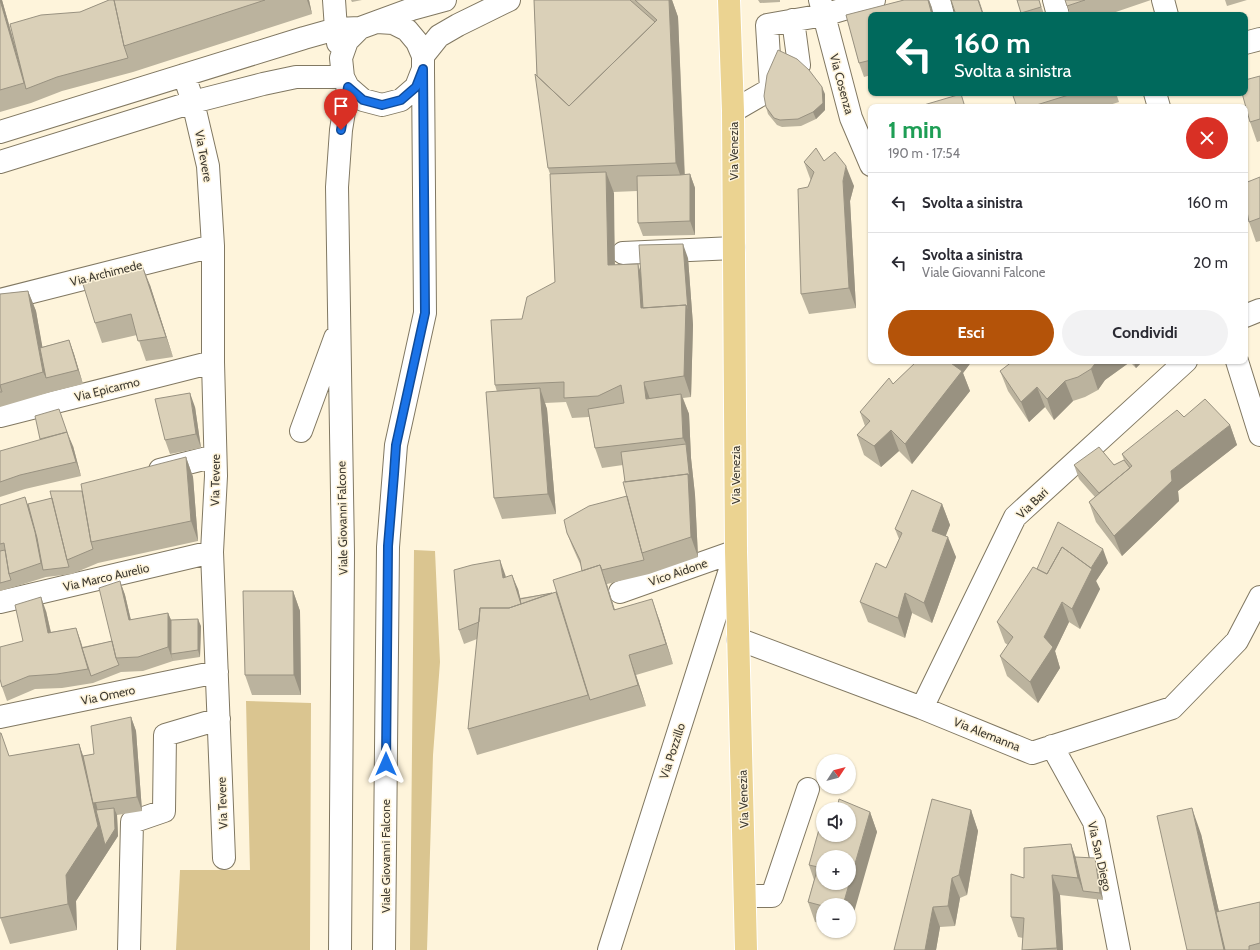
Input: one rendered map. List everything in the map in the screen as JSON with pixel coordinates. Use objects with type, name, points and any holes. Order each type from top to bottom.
[{"type":"main road","name":"Via Venezia","points":[[729,0],[733,111],[736,551],[746,950]]},
{"type":"street","points":[[334,0],[336,29],[344,74],[363,100],[382,105],[401,100],[416,87],[423,63],[439,36],[500,2]]},
{"type":"street","points":[[344,74],[347,41],[369,25],[412,9],[445,0]]},
{"type":"street","points":[[771,89],[767,25],[793,20],[822,8],[874,0]]},
{"type":"street","points":[[939,0],[942,12]]},
{"type":"street","points":[[1054,0],[1057,12]]},
{"type":"street","points":[[1163,0],[1166,12]]},
{"type":"street","name":"Via Cosenza","points":[[822,8],[850,118],[868,158]]},
{"type":"street","points":[[733,111],[771,89],[799,65],[793,20]]},
{"type":"street","points":[[0,132],[336,29],[393,23],[407,30],[418,42],[423,63]]},
{"type":"street","points":[[1248,42],[1260,39]]},
{"type":"street","name":"Viale Giovanni Falcone","points":[[384,950],[388,546],[396,445],[425,313],[423,63]]},
{"type":"street","points":[[0,162],[193,102],[263,84],[296,77],[344,74]]},
{"type":"street","name":"Viale Giovanni Falcone","points":[[340,950],[343,553],[337,187],[344,74]]},
{"type":"street","name":"Via Tevere","points":[[184,75],[193,102],[208,166],[213,246],[213,362],[216,476],[212,552],[224,858]]},
{"type":"street","name":"Via Archimede","points":[[0,300],[213,246]]},
{"type":"street","points":[[623,253],[734,248]]},
{"type":"street","points":[[1248,315],[1260,310]]},
{"type":"street","points":[[301,431],[340,327]]},
{"type":"street","name":"Via Epicarmo","points":[[0,416],[213,362]]},
{"type":"street","name":"Via Bari","points":[[922,708],[1015,517],[1183,364]]},
{"type":"street","points":[[1238,364],[1260,435]]},
{"type":"street","points":[[138,476],[215,456]]},
{"type":"street","name":"Vico Aidone","points":[[620,592],[736,551]]},
{"type":"street","name":"Via Pozzillo","points":[[609,950],[736,551]]},
{"type":"street","name":"Via Marco Aurelio","points":[[0,602],[212,552]]},
{"type":"street","name":"Via Alemanna","points":[[738,639],[922,708],[1032,753],[1172,708],[1237,641],[1260,597]]},
{"type":"street","name":"Via Omero","points":[[0,717],[217,672]]},
{"type":"street","points":[[129,950],[132,822],[164,811],[165,735],[219,719]]},
{"type":"street","name":"Via San Diego","points":[[1052,746],[1094,822],[1119,950]]},
{"type":"street","points":[[745,896],[772,896],[808,789]]},
{"type":"shaded area","points":[[414,550],[435,551],[440,662],[433,755],[427,950],[410,950]]},
{"type":"shaded area","points":[[246,701],[311,703],[310,950],[176,950],[180,870],[250,870]]},
{"type":"building","points":[[0,0],[24,83],[0,90]]},
{"type":"building","points":[[109,0],[114,0],[128,58],[57,77],[26,89],[10,24],[41,15],[80,12]]},
{"type":"building","points":[[114,0],[265,0],[124,46]]},
{"type":"building","points":[[534,0],[630,0],[655,22],[569,106],[537,76]]},
{"type":"building","points":[[635,0],[669,0],[676,163],[548,168],[535,74],[569,106],[657,20]]},
{"type":"building","points":[[904,0],[928,0],[931,12],[868,12],[868,61],[859,63],[846,15]]},
{"type":"building","points":[[951,0],[978,0],[982,12],[955,12]]},
{"type":"building","points":[[1017,0],[1039,0],[1041,7],[1021,12]]},
{"type":"building","points":[[1065,0],[1085,0],[1067,6]]},
{"type":"building","points":[[778,50],[797,59],[809,70],[822,87],[823,103],[813,112],[798,119],[780,120],[774,118],[766,107],[764,96],[767,75]]},
{"type":"building","points":[[1260,76],[1260,119],[1250,122],[1248,104],[1245,104],[1243,96],[1248,96],[1248,79]]},
{"type":"building","points":[[954,96],[962,96],[964,104],[927,104]]},
{"type":"building","points":[[1013,96],[1065,96],[1040,104],[1016,104]]},
{"type":"building","points":[[816,148],[824,161],[835,152],[846,166],[843,181],[849,288],[801,294],[798,189],[808,187],[814,172],[804,162]]},
{"type":"building","points":[[606,172],[608,265],[638,264],[641,308],[686,305],[684,376],[644,382],[646,399],[681,394],[683,438],[595,448],[588,409],[624,403],[621,385],[598,396],[564,398],[564,382],[495,385],[491,320],[522,319],[527,297],[555,282],[550,174]]},
{"type":"building","points":[[690,174],[690,221],[638,223],[637,176]]},
{"type":"building","points":[[1260,177],[1260,218],[1249,222],[1248,217],[1248,182]]},
{"type":"building","points":[[683,244],[688,311],[686,305],[643,308],[639,245]]},
{"type":"building","points":[[142,265],[166,337],[138,341],[131,314],[95,323],[82,281]]},
{"type":"building","points":[[28,291],[43,372],[0,385],[0,294]]},
{"type":"building","points":[[69,340],[78,370],[46,378],[40,348]]},
{"type":"building","points":[[914,364],[952,364],[962,371],[905,444],[891,430],[874,446],[857,435],[870,421],[860,412],[889,378],[893,384]]},
{"type":"building","points":[[1009,364],[1095,364],[1091,369],[1078,377],[1065,381],[1047,399],[1037,387],[1021,402],[1000,371]]},
{"type":"building","points":[[540,388],[548,494],[494,498],[486,392]]},
{"type":"building","points":[[190,393],[196,434],[165,440],[155,399]]},
{"type":"building","points":[[1205,399],[1230,425],[1171,471],[1172,481],[1114,536],[1089,502],[1132,466],[1122,454],[1177,410],[1184,417]]},
{"type":"building","points":[[59,409],[67,432],[40,439],[35,416]]},
{"type":"building","points":[[67,432],[76,462],[20,475],[0,482],[0,451]]},
{"type":"building","points":[[686,444],[690,481],[688,474],[625,482],[621,452]]},
{"type":"building","points":[[1099,447],[1114,465],[1124,460],[1130,468],[1099,493],[1074,465]]},
{"type":"building","points":[[186,457],[191,521],[91,542],[81,484]]},
{"type":"building","points":[[688,474],[691,537],[642,553],[623,482]]},
{"type":"building","points":[[912,490],[942,504],[932,531],[948,537],[924,603],[905,593],[898,618],[860,602],[876,563],[886,568],[902,533],[895,529]]},
{"type":"building","points":[[50,491],[82,491],[93,549],[67,560]]},
{"type":"building","points":[[627,496],[644,560],[602,570],[600,565],[582,571],[580,560],[567,533],[564,520],[589,506]]},
{"type":"building","points":[[25,497],[35,532],[41,563],[9,574],[4,543],[0,544],[0,505]]},
{"type":"building","points":[[52,498],[69,567],[43,570],[37,538],[28,504]]},
{"type":"building","points":[[1058,522],[1103,549],[1091,568],[1062,547],[1047,574],[1037,569]]},
{"type":"building","points":[[1062,547],[1092,569],[1072,609],[1062,602],[1044,637],[1053,647],[1030,682],[1000,656],[1013,637],[997,622],[1033,567],[1047,574]]},
{"type":"building","points":[[5,550],[11,580],[0,583],[0,551]]},
{"type":"building","points":[[500,560],[503,578],[512,575],[521,604],[509,608],[480,608],[479,622],[459,630],[454,570]]},
{"type":"building","points":[[600,565],[614,610],[652,599],[666,644],[629,655],[638,685],[590,700],[553,580]]},
{"type":"building","points":[[120,581],[129,620],[168,613],[168,647],[138,657],[116,658],[99,588]]},
{"type":"building","points":[[243,591],[293,591],[294,675],[245,675]]},
{"type":"building","points":[[556,592],[588,695],[468,729],[480,608],[509,608]]},
{"type":"building","points":[[552,593],[521,604],[520,599]]},
{"type":"building","points":[[41,597],[48,633],[76,628],[88,669],[57,674],[29,676],[2,687],[0,679],[0,647],[23,641],[15,605]]},
{"type":"building","points":[[198,619],[198,650],[171,654],[171,620]]},
{"type":"building","points":[[112,641],[119,665],[91,676],[82,648]]},
{"type":"building","points":[[131,717],[137,797],[93,803],[83,756],[94,754],[91,726]]},
{"type":"building","points":[[0,733],[9,756],[79,744],[98,826],[66,875],[68,904],[0,918]]},
{"type":"building","points":[[839,799],[846,802],[838,802]]},
{"type":"building","points":[[932,799],[971,810],[959,875],[952,878],[948,906],[933,907],[925,950],[894,950]]},
{"type":"building","points":[[856,806],[870,812],[856,860],[856,850],[816,850],[816,867],[809,865],[816,840],[816,842],[856,842]]},
{"type":"building","points":[[114,808],[115,829],[105,845],[96,810]]},
{"type":"building","points":[[1192,808],[1224,950],[1187,950],[1157,816]]},
{"type":"building","points":[[1071,844],[1078,878],[1052,875],[1057,948],[1022,950],[1024,918],[1011,917],[1011,874],[1024,878],[1024,848]]},
{"type":"building","points":[[1075,857],[1095,858],[1100,893],[1083,891]]},
{"type":"building","points":[[816,874],[816,890],[847,890],[845,898],[816,898],[816,904],[808,902]]},
{"type":"building","points":[[1260,902],[1260,943],[1249,946],[1249,950],[1225,950],[1216,912]]},
{"type":"route","points":[[341,130],[348,87],[363,100],[382,105],[401,100],[416,87],[423,69],[425,313],[396,445],[388,546],[386,764]]}]
